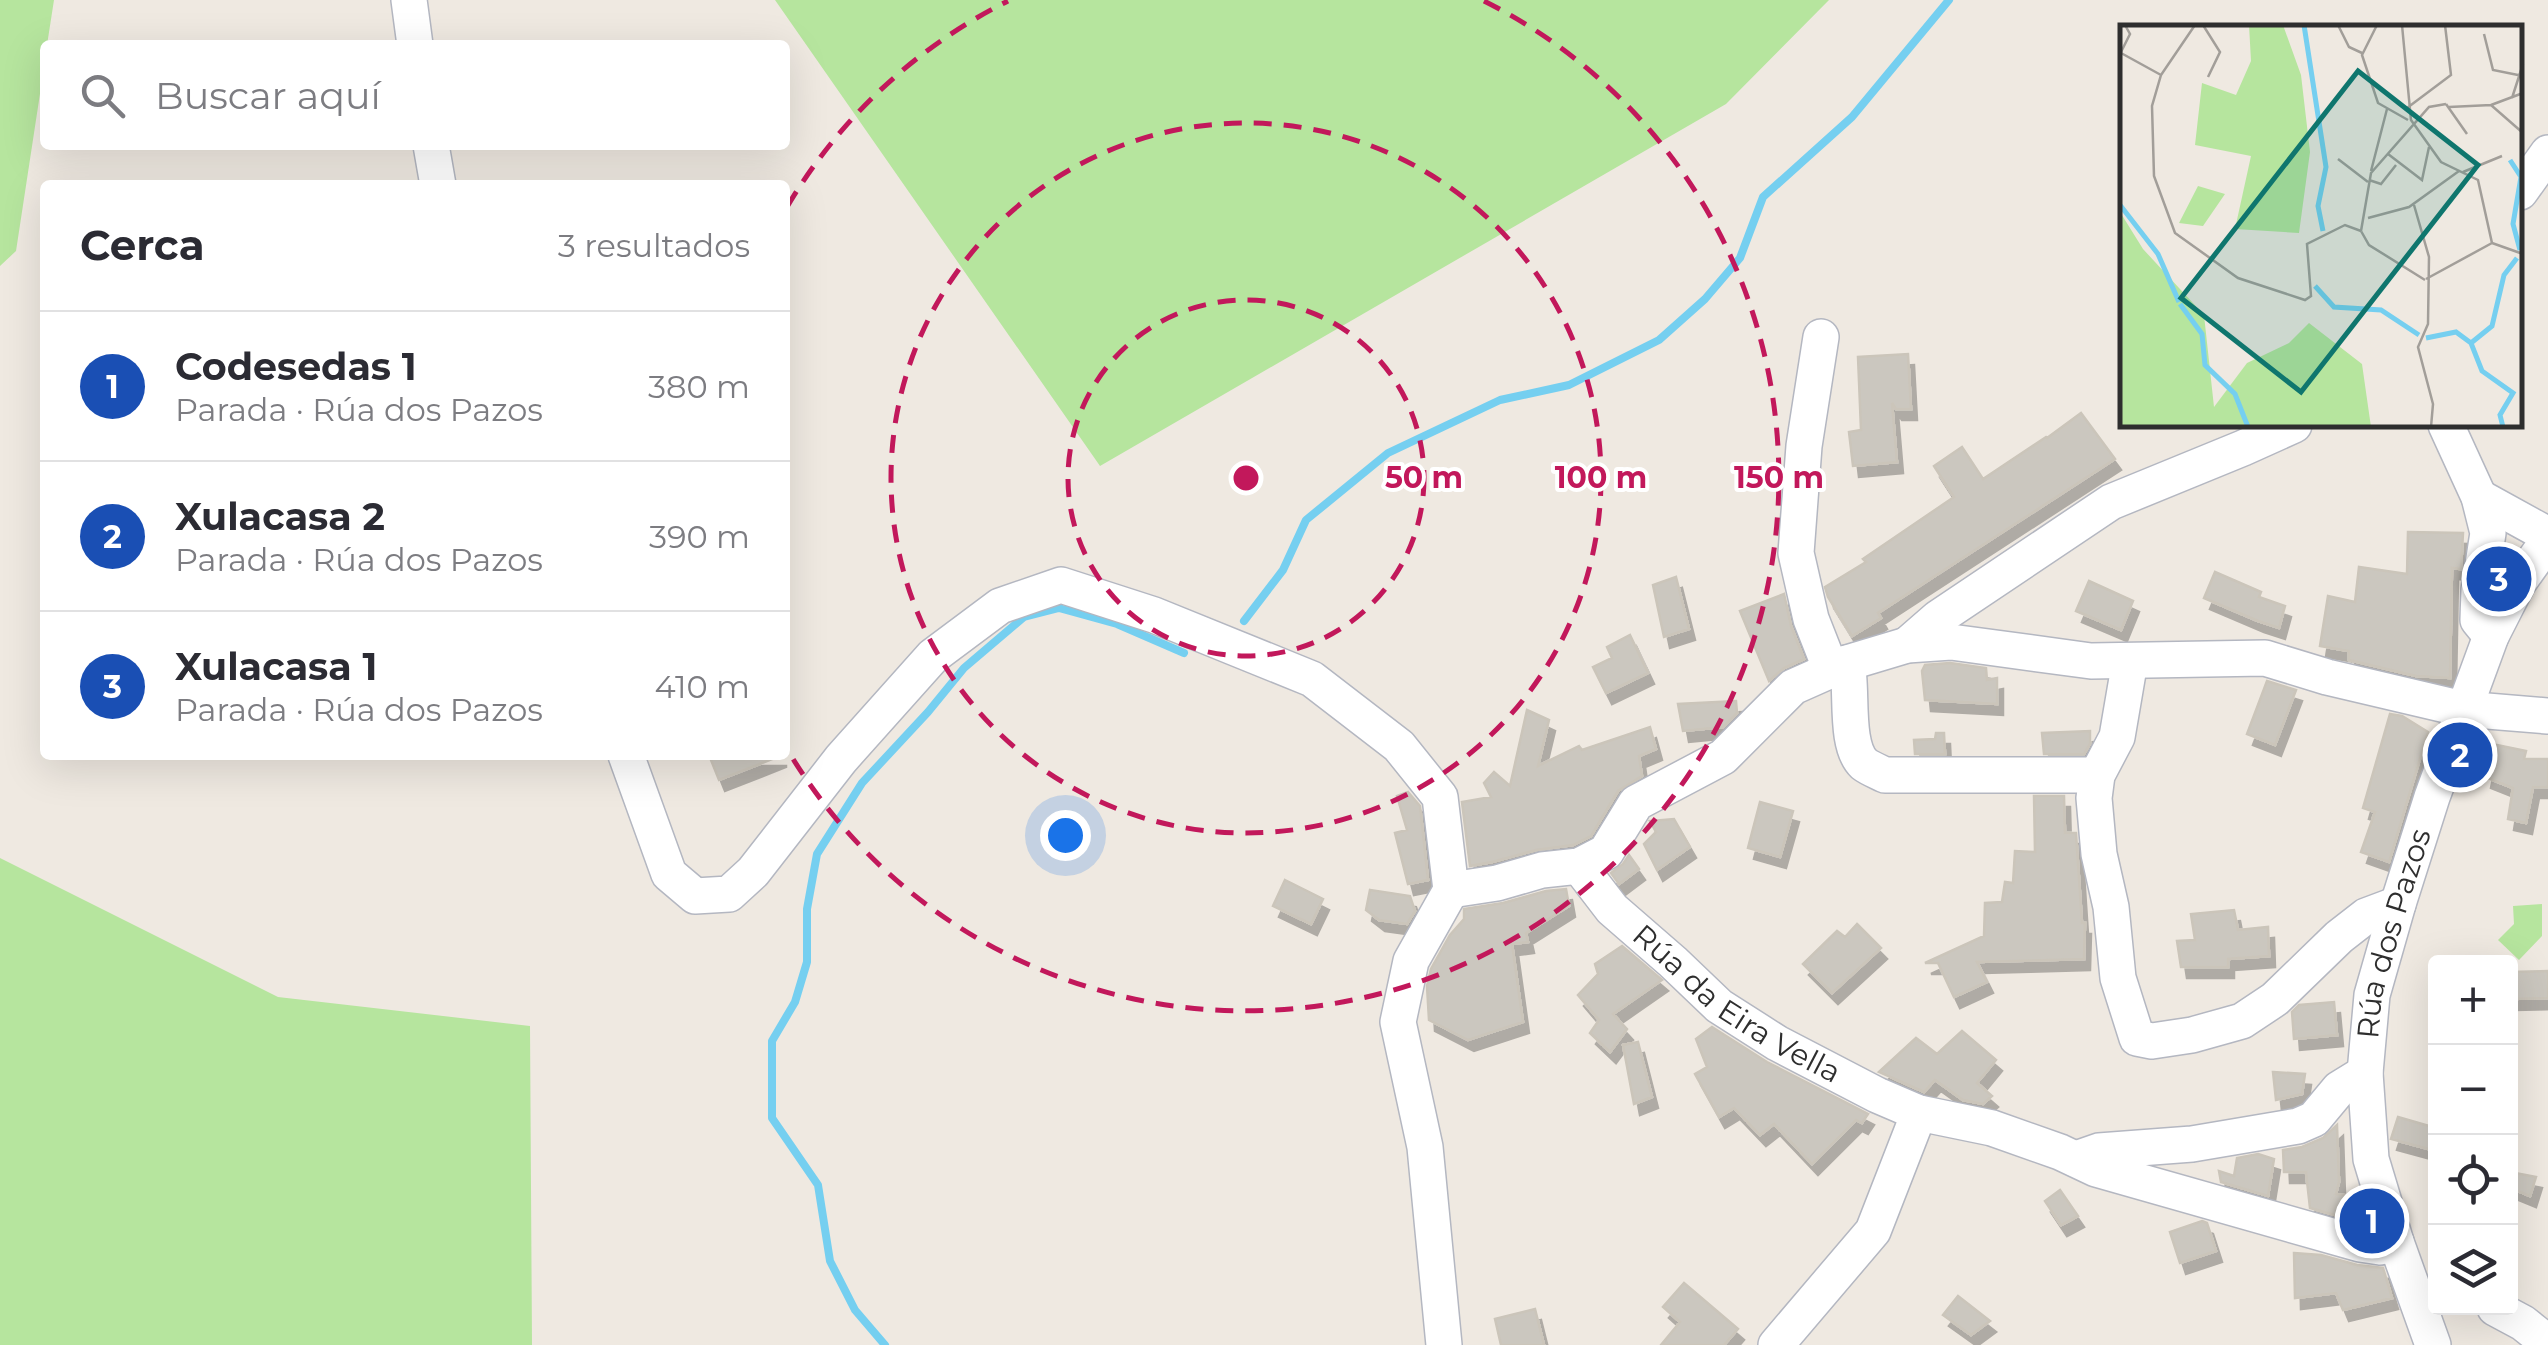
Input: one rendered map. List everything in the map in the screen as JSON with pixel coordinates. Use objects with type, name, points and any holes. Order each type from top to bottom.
[{"type":"street","points":[[409,0],[414,40]]},
{"type":"street","points":[[432,150],[437,180]]},
{"type":"street","points":[[2523,188],[2548,153]]},
{"type":"street","points":[[1821,337],[1804,446],[1796,552],[1811,619],[1851,681],[1853,741],[1863,763],[1886,774],[2097,775]]},
{"type":"street","points":[[1907,644],[1938,618],[2111,502],[2287,428]]},
{"type":"street","points":[[2447,428],[2479,497],[2488,533],[2478,620],[2490,636]]},
{"type":"street","points":[[2479,497],[2548,538]]},
{"type":"street","name":"Rúa dos Pazos","points":[[2433,1345],[2422,1278],[2396,1242],[2371,1159],[2365,1073],[2372,995],[2398,904],[2490,636],[2548,538]]},
{"type":"street","points":[[628,760],[670,874],[694,896],[729,894],[752,872],[841,759],[933,656],[1000,606],[1061,585],[1154,615],[1312,679],[1399,746],[1440,797],[1451,890],[1411,962],[1398,1022],[1425,1147],[1444,1345]]},
{"type":"street","points":[[1451,890],[1579,866],[1606,852],[1636,803],[1723,757],[1793,688],[1839,667],[1907,644],[1952,642],[2091,660],[2265,658],[2463,709],[2548,716]]},
{"type":"street","points":[[2130,661],[2117,737],[2097,775],[2094,798],[2118,978],[2137,1038],[2192,1035],[2242,1021],[2274,999],[2366,916],[2398,904]]},
{"type":"street","name":"Rúa da Eira Vella","points":[[1579,866],[1612,909],[1719,1006],[1778,1043],[1877,1095],[1918,1113],[1992,1128],[2096,1169],[2360,1244],[2380,1247],[2396,1242]]},
{"type":"street","points":[[2076,1159],[2099,1151],[2192,1144],[2298,1126],[2314,1119],[2339,1089],[2365,1073]]},
{"type":"street","points":[[1776,1345],[1873,1231],[1918,1113]]},
{"type":"street","points":[[2508,1315],[2548,1343]]},
{"type":"green space","points":[[0,0],[54,0],[48,40],[40,40],[40,94],[16,251],[0,266]]},
{"type":"green space","points":[[775,0],[1829,0],[1726,104],[1100,466]]},
{"type":"green space","points":[[0,858],[278,997],[530,1026],[532,1345],[0,1345]]},
{"type":"green space","points":[[2542,904],[2542,936],[2519,960],[2498,940],[2514,924],[2513,906]]},
{"type":"building","points":[[1908,354],[1911,409],[1896,409],[1892,403],[1897,462],[1853,466],[1849,432],[1861,430],[1858,357]]},
{"type":"building","points":[[2081,413],[2115,459],[1878,613],[1881,618],[1852,636],[1825,587],[1954,497],[1934,466],[1962,447],[1983,479]]},
{"type":"building","points":[[2408,532],[2463,533],[2461,569],[2452,568],[2450,678],[2416,676],[2349,660],[2349,651],[2320,646],[2328,596],[2355,602],[2359,567],[2407,574]]},
{"type":"building","points":[[2215,572],[2261,592],[2259,597],[2285,606],[2279,628],[2204,598]]},
{"type":"building","points":[[1676,577],[1689,629],[1664,637],[1653,585]]},
{"type":"building","points":[[2089,581],[2133,601],[2121,630],[2076,611]]},
{"type":"building","points":[[1784,594],[1804,659],[1784,668],[1769,681],[1740,611]]},
{"type":"building","points":[[1630,635],[1648,673],[1606,693],[1593,667],[1612,658],[1607,647]]},
{"type":"building","points":[[1950,663],[1986,668],[1987,680],[1997,678],[1997,704],[1925,700],[1925,665]]},
{"type":"building","points":[[2267,681],[2296,690],[2275,745],[2247,734]]},
{"type":"building","points":[[1736,701],[1737,713],[1723,727],[1683,731],[1678,704]]},
{"type":"building","points":[[1527,710],[1549,720],[1538,766],[1579,746],[1582,750],[1650,727],[1656,749],[1639,756],[1642,776],[1618,791],[1591,836],[1573,845],[1470,866],[1462,802],[1491,797],[1484,783],[1494,772],[1510,786]]},
{"type":"building","points":[[2390,714],[2402,716],[2428,732],[2389,862],[2361,852],[2375,812],[2363,808]]},
{"type":"building","points":[[2090,731],[2090,744],[2084,754],[2044,754],[2042,733]]},
{"type":"building","points":[[1936,733],[1944,733],[1945,754],[1915,754],[1914,740],[1935,739]]},
{"type":"building","points":[[2492,744],[2526,751],[2524,759],[2548,759],[2548,787],[2533,787],[2526,823],[2508,819],[2513,788],[2485,777]]},
{"type":"building","points":[[711,760],[770,760],[719,780]]},
{"type":"building","points":[[1408,792],[1420,806],[1428,880],[1408,884],[1395,833],[1407,830],[1397,796]]},
{"type":"building","points":[[2034,796],[2064,796],[2065,833],[2076,833],[2085,923],[2084,959],[1977,962],[1987,982],[1954,997],[1938,963],[1925,963],[1984,936],[1985,903],[2002,902],[2005,882],[2013,883],[2015,851],[2035,852]]},
{"type":"building","points":[[1760,802],[1793,811],[1780,857],[1748,848]]},
{"type":"building","points":[[1674,819],[1690,847],[1657,870],[1644,844],[1656,832],[1650,821]]},
{"type":"building","points":[[1629,855],[1639,869],[1619,884],[1611,873]]},
{"type":"building","points":[[1285,880],[1323,899],[1311,924],[1273,906]]},
{"type":"building","points":[[1566,889],[1569,906],[1526,933],[1528,942],[1512,944],[1523,1022],[1468,1040],[1429,1020],[1427,986],[1431,969],[1464,919],[1464,909]]},
{"type":"building","points":[[1370,890],[1410,896],[1415,911],[1407,924],[1379,920],[1366,910]]},
{"type":"building","points":[[2234,910],[2238,930],[2268,927],[2269,956],[2228,959],[2228,967],[2181,967],[2177,941],[2195,940],[2191,914]]},
{"type":"building","points":[[1857,924],[1881,948],[1832,993],[1803,964],[1837,931],[1845,937]]},
{"type":"building","points":[[1622,946],[1662,980],[1613,1014],[1627,1029],[1610,1052],[1590,1033],[1599,1020],[1578,995],[1598,974],[1595,964]]},
{"type":"building","points":[[2548,971],[2548,998],[2518,999],[2518,972]]},
{"type":"building","points":[[2334,1002],[2337,1035],[2294,1039],[2292,1012],[2299,1005]]},
{"type":"building","points":[[1712,1027],[1767,1062],[1868,1114],[1862,1123],[1856,1120],[1812,1164],[1774,1124],[1760,1135],[1734,1108],[1719,1117],[1695,1074],[1707,1067],[1696,1039]]},
{"type":"building","points":[[1962,1031],[1996,1060],[1977,1083],[1992,1096],[1983,1104],[1963,1100],[1935,1080],[1924,1092],[1879,1072],[1916,1038],[1937,1054]]},
{"type":"building","points":[[1638,1042],[1652,1097],[1634,1104],[1623,1045]]},
{"type":"building","points":[[2273,1072],[2305,1074],[2302,1094],[2276,1100]]},
{"type":"building","points":[[2398,1117],[2428,1126],[2428,1149],[2391,1139]]},
{"type":"building","points":[[2337,1125],[2336,1194],[2352,1196],[2349,1219],[2310,1208],[2306,1172],[2284,1172],[2283,1150],[2323,1138]]},
{"type":"building","points":[[2258,1154],[2274,1159],[2268,1196],[2221,1182],[2219,1171],[2234,1176],[2237,1158]]},
{"type":"building","points":[[2518,1174],[2536,1177],[2530,1196],[2518,1191]]},
{"type":"building","points":[[2060,1190],[2078,1216],[2061,1225],[2045,1201]]},
{"type":"building","points":[[2202,1221],[2207,1223],[2216,1251],[2180,1263],[2170,1232]]},
{"type":"building","points":[[2294,1253],[2383,1268],[2392,1298],[2343,1310],[2336,1293],[2295,1298]]},
{"type":"building","points":[[1684,1283],[1738,1329],[1724,1345],[1661,1345],[1680,1322],[1663,1307]]},
{"type":"building","points":[[1958,1296],[1990,1321],[1971,1335],[1943,1315]]},
{"type":"building","points":[[1535,1309],[1544,1345],[1501,1345],[1495,1319]]},
{"type":"waterway","points":[[1244,621],[1283,570],[1306,520],[1388,453],[1500,400],[1569,385],[1659,340],[1705,299],[1740,258],[1763,197],[1852,117],[1949,0]]},
{"type":"waterway","points":[[885,1345],[855,1310],[830,1261],[818,1185],[772,1118],[772,1041],[795,1002],[807,962],[807,909],[817,854],[862,783],[964,668],[1024,617],[1059,608],[1117,624],[1184,653]]},
{"type":"place","name":"Xulacasa 1","points":[[2499,579]]},
{"type":"place","name":"Xulacasa 2","points":[[2460,755]]},
{"type":"place","name":"Codesedas 1","points":[[2372,1221]]}]
